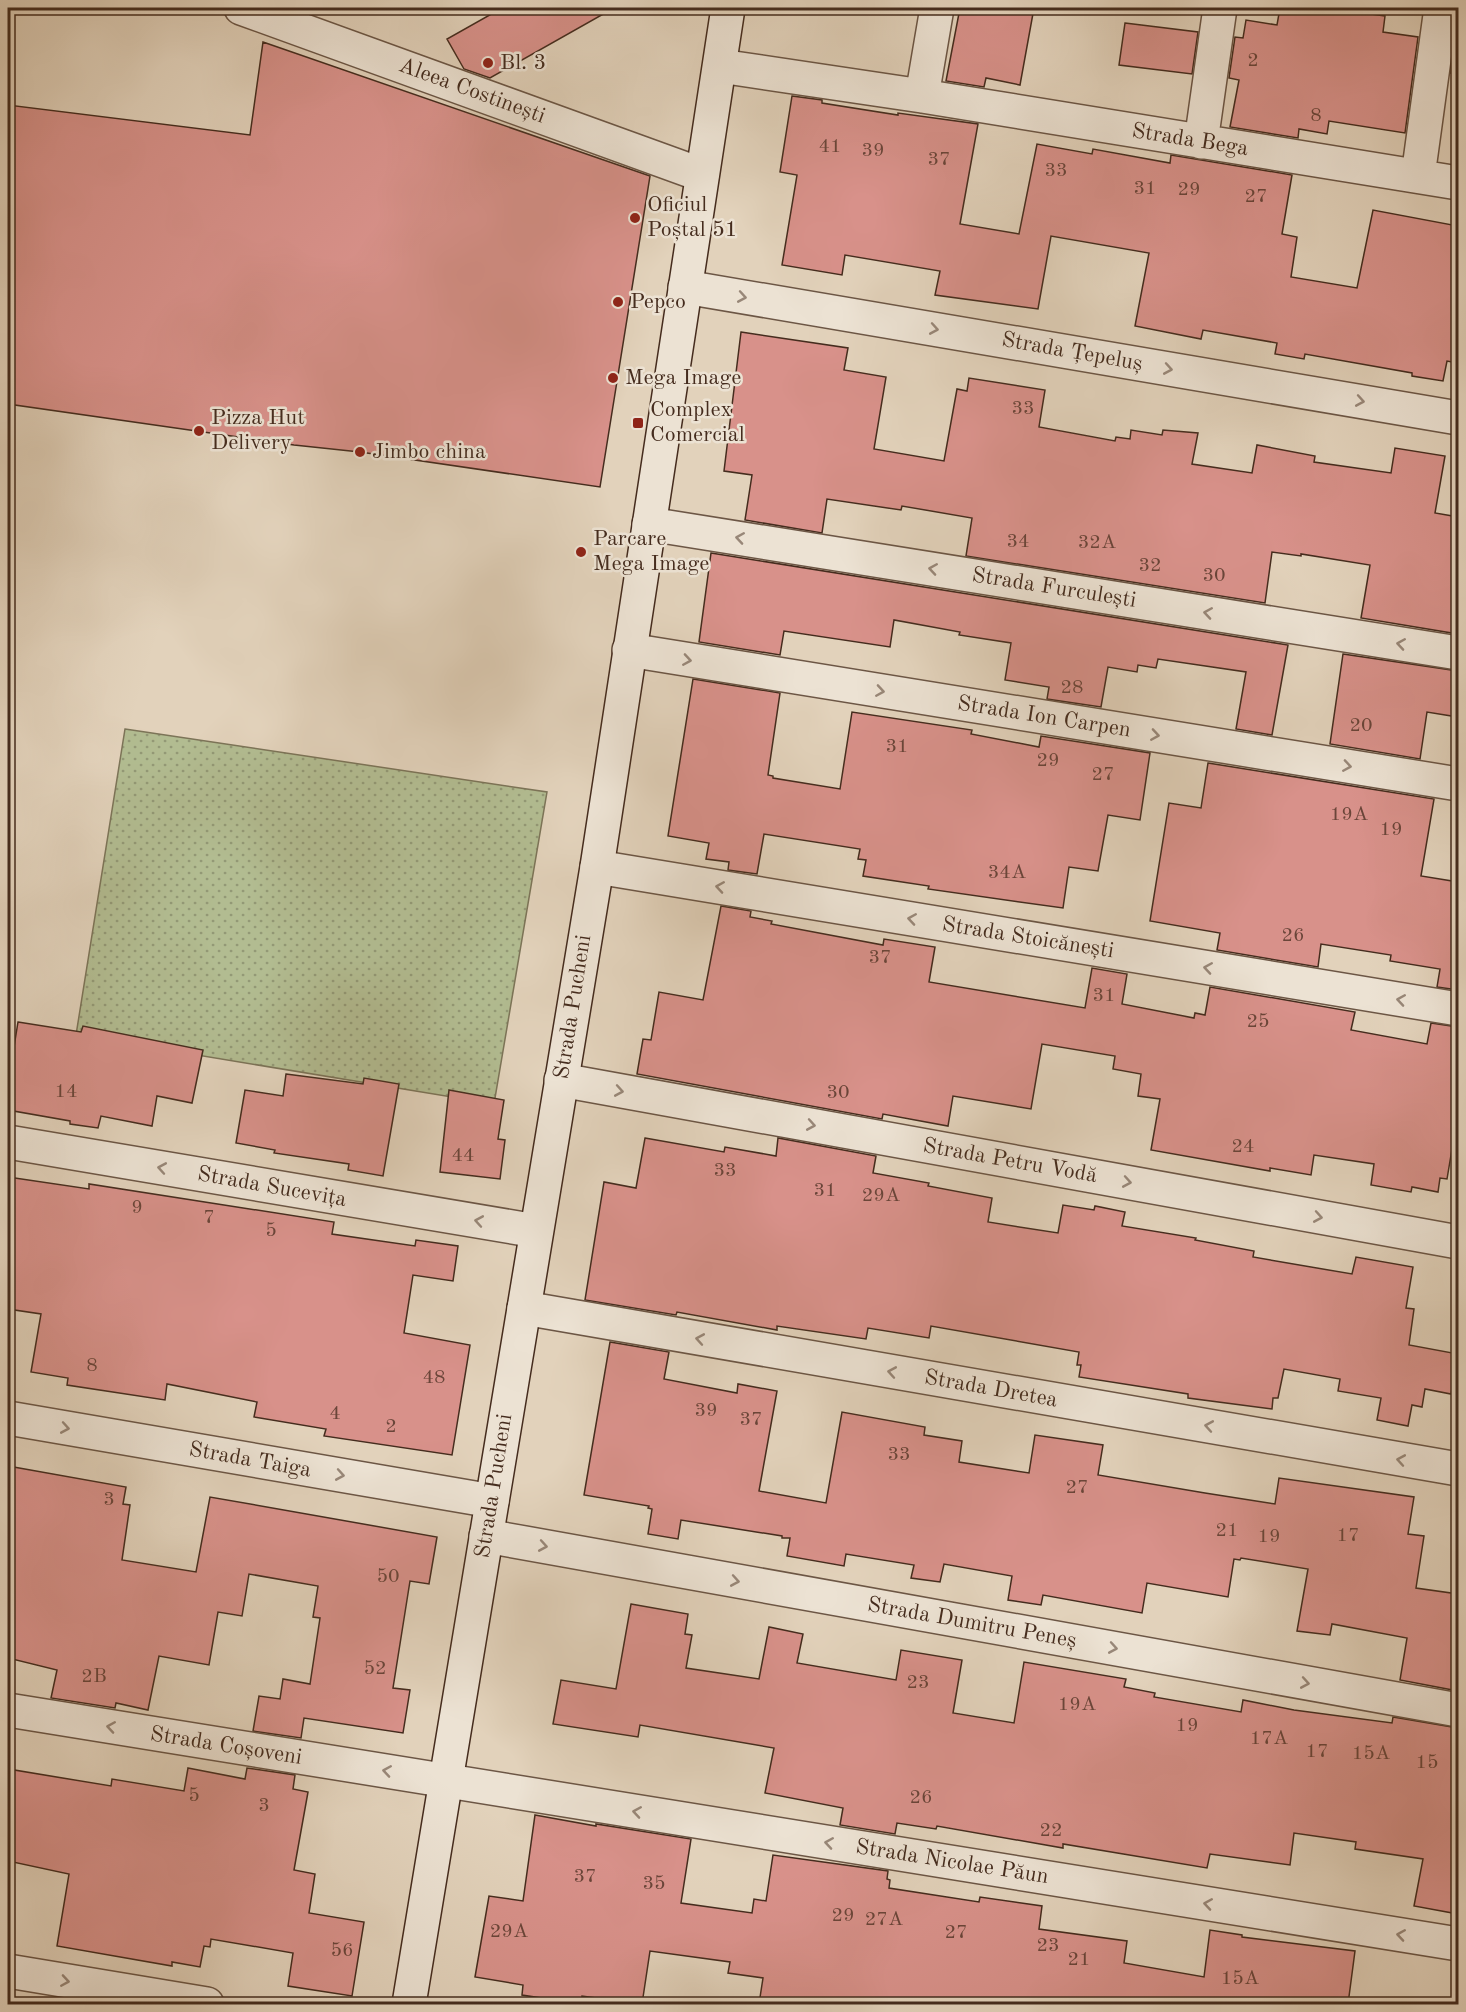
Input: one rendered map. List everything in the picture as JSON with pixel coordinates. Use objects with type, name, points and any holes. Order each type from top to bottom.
[{"type":"street","name":"Aleea Costinești","points":[[241,8],[702,175]]},
{"type":"street","name":"Strada Pucheni","points":[[409,2004],[597,867],[728,8]]},
{"type":"street","points":[[922,96],[937,8]]},
{"type":"street","points":[[1201,142],[1220,8]]},
{"type":"street","points":[[1418,176],[1442,8]]},
{"type":"street","name":"Strada Bega","points":[[720,66],[922,96],[1458,183]]},
{"type":"street","name":"Strada Țepeluș","points":[[685,286],[1458,418]]},
{"type":"street","name":"Strada Furculești","points":[[649,524],[1458,653]]},
{"type":"street","name":"Strada Ion Carpen","points":[[629,650],[1458,784]]},
{"type":"street","name":"Strada Stoicănești","points":[[597,867],[1458,1009]]},
{"type":"street","name":"Strada Petru Vodă","points":[[561,1080],[1458,1242]]},
{"type":"street","name":"Strada Sucevița","points":[[8,1142],[536,1231]]},
{"type":"street","name":"Strada Dretea","points":[[524,1308],[1458,1470]]},
{"type":"street","name":"Strada Taiga","points":[[8,1419],[492,1501]]},
{"type":"street","name":"Strada Dumitru Peneș","points":[[486,1536],[1458,1710]]},
{"type":"street","name":"Strada Coșoveni","points":[[8,1710],[445,1780]]},
{"type":"street","name":"Strada Nicolae Păun","points":[[445,1780],[1458,1944]]},
{"type":"street","points":[[8,1971],[207,2004]]},
{"type":"green space","points":[[125,729],[547,792],[494,1104],[76,1035]]},
{"type":"building","name":"Bl. 3","points":[[502,8],[614,8],[490,78],[464,69],[447,39]]},
{"type":"building","points":[[960,8],[1034,8],[1020,85],[986,78],[984,87],[946,81]]},
{"type":"building","points":[[1280,8],[1329,8],[1385,16],[1383,32],[1418,37],[1405,133],[1329,121],[1327,134],[1299,129],[1298,138],[1230,127],[1239,80],[1229,78],[1235,37],[1243,38],[1246,20],[1277,25]]},
{"type":"building","points":[[1125,23],[1198,32],[1192,74],[1119,65]]},
{"type":"building","points":[[263,42],[650,176],[600,487],[8,404],[8,105],[250,135]]},
{"type":"building","points":[[1455,43],[1458,44],[1458,74],[1451,73]]},
{"type":"building","points":[[792,96],[898,115],[898,113],[978,124],[960,224],[1019,234],[1037,144],[1092,154],[1093,149],[1170,163],[1171,155],[1292,175],[1282,234],[1297,237],[1291,277],[1357,288],[1373,210],[1458,226],[1458,363],[1447,361],[1443,381],[1412,376],[1412,373],[1305,354],[1304,359],[1275,354],[1277,343],[1203,330],[1201,339],[1135,326],[1149,253],[1051,236],[1038,309],[935,295],[940,271],[845,255],[842,275],[782,265],[797,175],[780,172]]},
{"type":"building","points":[[741,332],[848,348],[844,370],[886,377],[874,449],[944,461],[957,389],[967,391],[969,378],[1045,390],[1039,427],[1115,441],[1116,437],[1130,439],[1131,430],[1162,435],[1163,430],[1198,433],[1192,464],[1252,473],[1257,445],[1315,456],[1314,462],[1391,473],[1395,448],[1445,456],[1435,513],[1458,517],[1458,634],[1361,618],[1370,565],[1301,554],[1301,556],[1272,552],[1265,603],[966,556],[972,518],[902,506],[901,510],[827,499],[822,533],[745,520],[752,475],[724,471]]},
{"type":"building","points":[[711,553],[1288,645],[1272,735],[1236,729],[1246,672],[1158,659],[1156,668],[1138,665],[1137,672],[1108,667],[1101,707],[1047,699],[1049,687],[1005,680],[1011,643],[959,635],[960,632],[894,620],[890,647],[784,631],[780,655],[699,642]]},
{"type":"building","points":[[1343,654],[1458,671],[1458,717],[1427,712],[1420,759],[1330,744]]},
{"type":"building","points":[[693,679],[780,693],[768,775],[773,778],[840,789],[852,712],[972,730],[971,734],[1039,747],[1041,736],[1150,753],[1140,820],[1108,815],[1098,871],[1069,867],[1063,908],[928,889],[929,886],[863,876],[866,860],[858,859],[860,849],[764,834],[757,874],[728,870],[729,862],[706,859],[709,843],[668,836]]},
{"type":"building","points":[[1208,763],[1434,799],[1421,876],[1458,882],[1458,990],[1437,987],[1440,969],[1390,961],[1391,955],[1321,944],[1318,967],[1217,950],[1220,933],[1150,921],[1169,803],[1201,808]]},
{"type":"building","points":[[721,906],[751,911],[750,917],[772,921],[771,924],[883,945],[884,939],[935,947],[929,982],[1085,1008],[1092,968],[1127,974],[1122,1004],[1194,1018],[1195,1013],[1205,1015],[1210,987],[1355,1012],[1351,1030],[1427,1044],[1431,1023],[1458,1027],[1458,1113],[1447,1179],[1440,1178],[1438,1192],[1412,1187],[1411,1192],[1371,1185],[1374,1164],[1314,1155],[1311,1175],[1270,1168],[1270,1171],[1151,1150],[1160,1099],[1138,1096],[1141,1074],[1113,1069],[1115,1056],[1042,1044],[1031,1109],[953,1096],[948,1126],[883,1114],[882,1119],[637,1074],[643,1039],[651,1040],[659,992],[703,1000]]},
{"type":"building","points":[[18,1022],[81,1032],[83,1026],[203,1050],[192,1103],[157,1096],[152,1126],[101,1116],[98,1128],[8,1110],[8,1084]]},
{"type":"building","points":[[286,1074],[363,1084],[364,1078],[399,1084],[383,1176],[348,1170],[349,1164],[274,1153],[275,1150],[236,1143],[245,1090],[283,1096]]},
{"type":"building","points":[[449,1090],[504,1100],[498,1139],[505,1140],[500,1179],[440,1172]]},
{"type":"building","points":[[645,1138],[724,1152],[725,1147],[776,1156],[778,1138],[876,1156],[873,1173],[992,1198],[988,1222],[1058,1233],[1063,1205],[1094,1210],[1095,1206],[1125,1212],[1122,1226],[1196,1238],[1195,1240],[1254,1251],[1253,1257],[1352,1274],[1356,1257],[1413,1267],[1406,1308],[1414,1309],[1409,1345],[1458,1354],[1451,1394],[1425,1389],[1422,1407],[1412,1405],[1408,1426],[1377,1420],[1381,1398],[1338,1391],[1340,1379],[1284,1369],[1278,1398],[1273,1398],[1272,1409],[1188,1398],[1188,1394],[1079,1377],[1081,1365],[1077,1365],[1079,1352],[931,1326],[929,1338],[868,1328],[866,1339],[777,1326],[777,1330],[677,1312],[676,1315],[585,1300],[604,1182],[636,1188]]},
{"type":"building","points":[[8,1177],[89,1189],[89,1184],[334,1222],[332,1234],[415,1246],[416,1240],[458,1246],[453,1281],[413,1275],[404,1333],[470,1345],[452,1455],[324,1436],[326,1429],[254,1417],[257,1402],[167,1384],[165,1400],[67,1385],[68,1378],[31,1372],[41,1314],[8,1309]]},
{"type":"building","points":[[610,1342],[669,1352],[664,1379],[737,1393],[738,1384],[777,1391],[759,1491],[826,1503],[842,1412],[925,1427],[924,1435],[962,1441],[959,1462],[1029,1473],[1035,1435],[1103,1445],[1098,1475],[1205,1493],[1275,1504],[1279,1478],[1414,1497],[1408,1534],[1424,1536],[1416,1588],[1458,1594],[1454,1628],[1458,1629],[1458,1691],[1400,1680],[1407,1638],[1332,1624],[1330,1635],[1297,1631],[1308,1569],[1241,1558],[1240,1560],[1234,1559],[1228,1597],[1147,1583],[1142,1613],[1043,1595],[1041,1605],[1008,1600],[1012,1576],[944,1564],[940,1582],[911,1578],[914,1565],[846,1554],[844,1566],[787,1556],[790,1538],[782,1538],[782,1536],[681,1520],[678,1539],[648,1534],[652,1509],[648,1508],[649,1506],[584,1495]]},
{"type":"building","points":[[8,1466],[126,1487],[123,1504],[130,1505],[122,1560],[196,1572],[210,1497],[437,1537],[429,1584],[410,1581],[393,1688],[410,1690],[403,1733],[304,1718],[301,1738],[253,1731],[259,1696],[280,1699],[283,1679],[310,1684],[320,1618],[313,1617],[318,1586],[249,1574],[242,1616],[218,1612],[209,1665],[159,1656],[148,1710],[116,1703],[115,1708],[51,1698],[57,1670],[8,1658]]},
{"type":"building","points":[[631,1604],[688,1614],[685,1634],[692,1635],[686,1668],[759,1679],[769,1627],[803,1634],[797,1663],[896,1680],[901,1650],[962,1660],[953,1713],[1014,1723],[1024,1662],[1126,1679],[1124,1687],[1155,1693],[1154,1697],[1241,1712],[1243,1700],[1294,1710],[1392,1723],[1393,1717],[1458,1728],[1458,1914],[1414,1906],[1423,1859],[1355,1849],[1356,1842],[1294,1833],[1290,1865],[1210,1854],[1207,1868],[1063,1844],[1063,1848],[937,1826],[936,1829],[897,1823],[895,1834],[840,1825],[843,1808],[765,1793],[774,1748],[640,1725],[638,1737],[553,1724],[561,1680],[616,1689]]},
{"type":"building","points":[[188,1768],[245,1779],[247,1768],[295,1775],[293,1789],[308,1792],[294,1870],[315,1874],[309,1913],[364,1922],[352,1996],[288,1986],[293,1953],[211,1939],[210,1947],[204,1946],[200,1967],[172,1962],[172,1966],[57,1946],[69,1874],[8,1861],[8,1769],[111,1786],[112,1779],[184,1791]]},
{"type":"building","points":[[535,1815],[691,1839],[681,1903],[752,1913],[754,1899],[766,1901],[773,1855],[888,1871],[889,1888],[979,1902],[980,1897],[1042,1906],[1039,1929],[1127,1941],[1124,1963],[1204,1977],[1210,1930],[1242,1935],[1242,1937],[1355,1951],[1348,2004],[759,2004],[763,1978],[728,1973],[730,1962],[650,1951],[642,2004],[582,1996],[581,2004],[522,1995],[523,1985],[475,1977],[489,1896],[523,1901]]},
{"type":"place","name":"Bl. 3","points":[[488,63]]},
{"type":"place","name":"Oficiul Poștal 51","points":[[635,218]]},
{"type":"place","name":"Pepco","points":[[618,302]]},
{"type":"place","name":"Mega Image","points":[[613,378]]},
{"type":"place","name":"Complex Comercial","points":[[638,423]]},
{"type":"place","name":"Pizza Hut Delivery","points":[[199,431]]},
{"type":"place","name":"Jimbo china","points":[[360,452]]},
{"type":"place","name":"Parcare Mega Image","points":[[581,552]]}]
